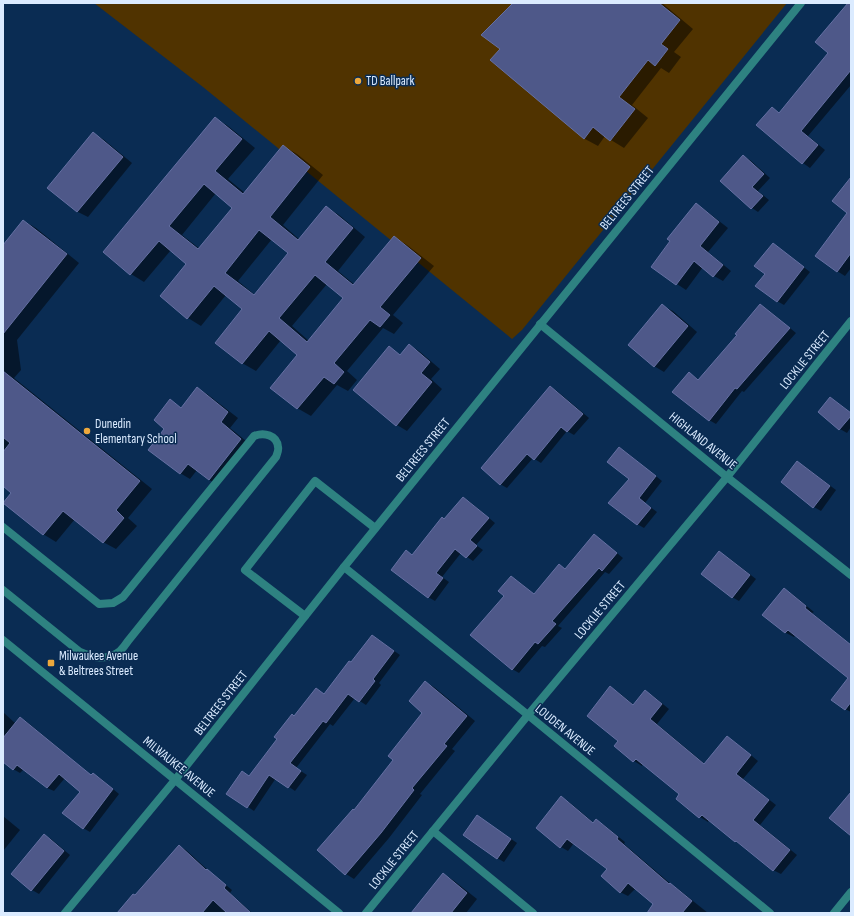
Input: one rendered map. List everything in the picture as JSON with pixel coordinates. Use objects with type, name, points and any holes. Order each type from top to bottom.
[{"type":"street","name":"BELTREES STREET","points":[[65,913],[175,780],[375,528],[801,3]]},
{"type":"street","name":"LOCKLIE STREET","points":[[366,913],[528,715],[727,477],[851,321]]},
{"type":"street","name":"HIGHLAND AVENUE","points":[[540,324],[727,477],[851,575]]},
{"type":"street","points":[[3,527],[99,604],[113,603],[123,597],[254,436],[265,434],[270,436],[275,440],[278,446],[276,457],[120,651],[111,656],[100,658],[80,652],[3,590]]},
{"type":"street","points":[[305,616],[245,570],[315,481],[375,528]]},
{"type":"street","name":"LOUDEN AVENUE","points":[[344,567],[770,913]]},
{"type":"street","name":"MILWAUKEE AVENUE","points":[[3,640],[339,913]]},
{"type":"street","points":[[433,831],[533,913]]},
{"type":"street","points":[[834,913],[851,892]]},
{"type":"shaded area","points":[[94,3],[787,3],[522,330],[512,339],[203,87]]},
{"type":"building","points":[[513,3],[659,3],[680,20],[661,44],[668,49],[655,66],[648,60],[619,97],[635,109],[610,141],[593,127],[584,139],[490,60],[500,49],[481,35]]},
{"type":"building","points":[[848,3],[851,3],[851,70],[801,131],[818,145],[802,164],[756,125],[772,107],[779,113],[828,53],[815,42]]},
{"type":"building","points":[[215,117],[242,139],[215,171],[243,194],[283,145],[310,167],[270,217],[298,240],[326,206],[353,228],[325,262],[353,285],[394,236],[421,258],[380,307],[390,315],[380,327],[370,320],[334,363],[344,372],[334,384],[324,377],[297,409],[270,388],[297,355],[269,331],[242,364],[215,343],[242,309],[214,286],[187,319],[160,296],[186,264],[159,241],[130,275],[103,252]],"holes":[[[204,184],[232,208],[198,249],[169,226]],[[259,230],[288,253],[254,295],[225,273]],[[315,275],[343,298],[307,342],[279,318]]]},
{"type":"building","points":[[93,132],[123,157],[77,212],[47,188]]},
{"type":"building","points":[[743,155],[764,174],[752,187],[763,196],[751,209],[720,181]]},
{"type":"building","points":[[851,177],[851,253],[837,272],[815,256],[847,213],[832,201]]},
{"type":"building","points":[[696,203],[719,222],[700,246],[723,265],[713,277],[694,261],[676,285],[651,267],[670,241],[667,239]]},
{"type":"building","points":[[23,220],[67,254],[3,334],[3,245]]},
{"type":"building","points":[[773,243],[804,267],[777,302],[755,286],[765,274],[754,266]]},
{"type":"building","points":[[662,304],[688,326],[654,367],[628,345]]},
{"type":"building","points":[[760,304],[790,328],[737,389],[735,388],[709,421],[672,392],[689,372],[698,380],[737,335],[735,334]]},
{"type":"building","points":[[409,344],[430,362],[421,373],[432,382],[396,426],[353,390],[389,346],[400,355]]},
{"type":"building","points":[[3,371],[140,481],[116,510],[124,518],[103,543],[63,511],[43,535],[3,503],[11,493],[3,486],[3,452],[10,443],[3,437]]},
{"type":"building","points":[[550,386],[583,414],[567,432],[561,427],[534,460],[527,454],[500,485],[481,468]]},
{"type":"building","points":[[197,387],[228,412],[221,422],[241,439],[209,480],[188,464],[180,474],[148,450],[164,429],[154,420],[170,399],[181,408]]},
{"type":"building","points":[[830,397],[851,413],[851,416],[839,430],[818,412]]},
{"type":"building","points":[[619,447],[656,476],[639,498],[651,508],[637,525],[608,503],[629,479],[607,462]]},
{"type":"building","points":[[797,461],[830,486],[813,508],[781,482]]},
{"type":"building","points":[[463,497],[489,518],[470,540],[477,546],[466,558],[455,549],[436,573],[443,578],[428,598],[391,570],[406,550],[412,555],[442,517],[444,519]]},
{"type":"building","points":[[594,534],[617,553],[602,571],[599,568],[552,621],[556,624],[538,644],[535,642],[512,670],[470,635],[504,596],[498,591],[511,576],[534,594],[559,564],[565,569]]},
{"type":"building","points":[[719,551],[750,575],[732,598],[701,574]]},
{"type":"building","points":[[784,588],[806,606],[805,608],[851,645],[851,702],[845,710],[831,700],[848,678],[788,630],[785,633],[762,615]]},
{"type":"building","points":[[372,635],[394,651],[373,679],[375,681],[359,702],[348,694],[326,723],[323,721],[290,763],[301,771],[288,788],[269,775],[247,808],[226,794],[242,771],[249,776],[277,739],[274,737],[292,714],[294,716],[316,688],[324,694],[349,661],[351,662]]},
{"type":"building","points":[[425,681],[467,716],[444,744],[447,746],[412,788],[414,790],[381,833],[345,875],[317,850],[353,809],[354,810],[393,760],[388,756],[422,713],[409,701]]},
{"type":"building","points":[[610,686],[633,705],[645,690],[662,704],[650,719],[704,764],[727,736],[751,755],[736,774],[769,800],[753,820],[790,850],[773,871],[702,815],[699,818],[676,799],[679,794],[636,759],[633,762],[614,746],[618,741],[587,716]]},
{"type":"building","points":[[20,717],[91,775],[93,773],[113,789],[83,829],[62,813],[80,792],[59,774],[47,788],[17,765],[13,770],[3,762],[3,738]]},
{"type":"building","points":[[851,792],[851,836],[829,818]]},
{"type":"building","points":[[561,796],[593,823],[596,819],[669,884],[670,883],[692,901],[682,913],[647,913],[653,904],[628,883],[620,893],[601,876],[607,869],[567,839],[560,848],[536,828]]},
{"type":"building","points":[[477,815],[511,839],[497,859],[463,835]]},
{"type":"building","points":[[44,834],[64,851],[31,891],[11,874]]},
{"type":"building","points":[[179,845],[206,870],[207,869],[226,885],[224,888],[251,913],[227,913],[213,900],[202,913],[117,913]]},
{"type":"building","points":[[443,873],[467,893],[451,913],[411,913]]},
{"type":"place","name":"TD Ballpark","points":[[358,81]]},
{"type":"place","name":"Dunedin Elementary School","points":[[87,431]]},
{"type":"place","name":"Milwaukee Avenue & Beltrees Street","points":[[51,663]]}]
